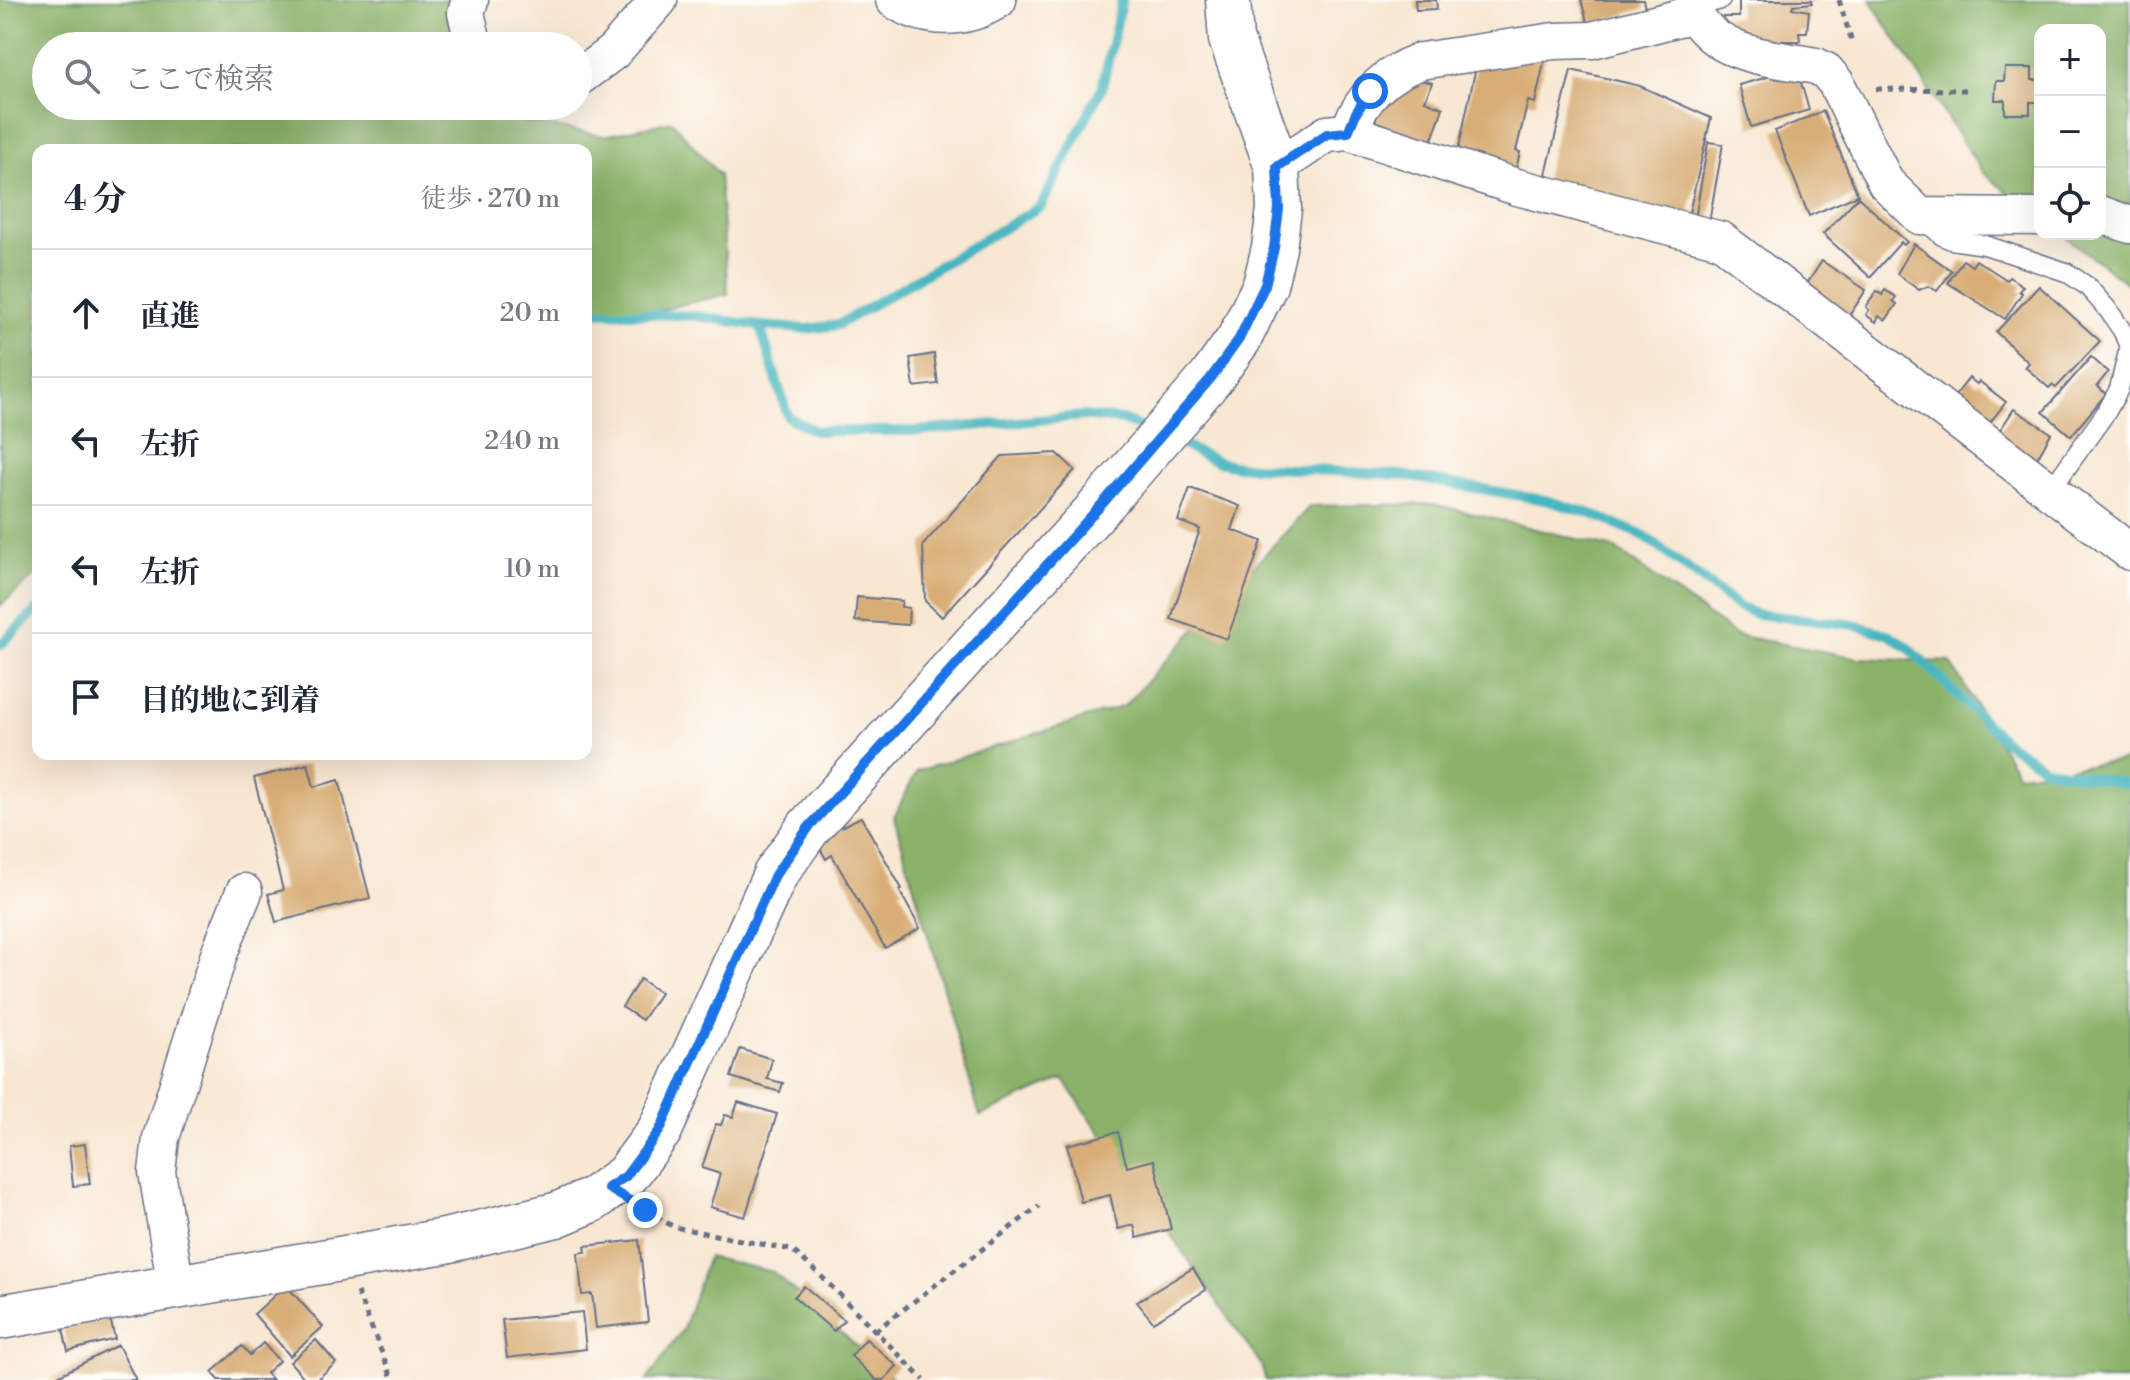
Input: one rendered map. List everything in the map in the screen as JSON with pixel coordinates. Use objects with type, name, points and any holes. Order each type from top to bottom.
[{"type":"street","points":[[470,0],[466,13],[471,32]]},
{"type":"street","points":[[592,68],[613,52],[659,0]]},
{"type":"street","points":[[894,0],[910,11],[953,15],[977,12],[998,0]]},
{"type":"street","points":[[0,1317],[445,1241],[556,1215],[592,1200],[626,1176],[660,1130],[775,875],[809,827],[1150,448],[1211,378],[1239,339],[1265,285],[1279,209],[1277,167],[1231,39],[1228,0]]},
{"type":"street","points":[[1348,132],[1370,91],[1402,68],[1421,61],[1554,41],[1592,40],[1704,5],[1702,26],[1731,50],[1816,66],[1826,71],[1836,83],[1886,183],[1920,216],[2034,217]]},
{"type":"street","points":[[1277,167],[1327,134],[1348,132],[1517,187],[1721,240],[2130,552]]},
{"type":"street","points":[[2106,216],[2130,225]]},
{"type":"street","points":[[176,1287],[157,1172],[161,1138],[220,951],[244,892]]},
{"type":"lane","points":[[1920,216],[1951,240],[1985,245],[2066,272],[2087,286],[2123,332],[2129,347],[2119,389],[2050,491]]},
{"type":"path","points":[[1871,89],[1971,90]]},
{"type":"path","points":[[608,1188],[674,1227],[792,1250],[924,1380]]},
{"type":"path","points":[[875,1331],[1039,1206]]},
{"type":"path","points":[[343,1258],[393,1380]]},
{"type":"green space","points":[[0,0],[463,0],[465,32],[32,32],[32,120],[517,120],[604,136],[672,121],[719,175],[728,294],[633,316],[592,306],[592,144],[32,144],[32,578],[0,606]]},
{"type":"green space","points":[[1870,0],[2130,0],[2130,286],[2070,240],[2106,240],[2106,24],[2034,24],[2034,212],[1983,173]]},
{"type":"green space","points":[[1433,504],[1614,548],[1735,635],[1859,658],[1950,662],[2018,774],[2130,760],[2130,1380],[1265,1380],[1262,1366],[1063,1079],[980,1116],[894,817],[917,771],[1124,706],[1310,506]]},
{"type":"green space","points":[[708,1257],[773,1272],[895,1380],[647,1380],[683,1329]]},
{"type":"building","points":[[1415,0],[1436,0],[1437,9],[1416,10]]},
{"type":"building","points":[[1581,0],[1643,0],[1645,8],[1588,25]]},
{"type":"building","points":[[1739,0],[1812,0],[1812,3],[1793,5],[1792,8],[1809,11],[1807,32],[1799,32],[1800,41],[1751,41],[1723,34],[1723,17],[1739,17]]},
{"type":"building","points":[[1546,54],[1535,103],[1528,101],[1516,151],[1520,152],[1516,169],[1457,156],[1477,62]]},
{"type":"building","points":[[2005,68],[2032,68],[2034,102],[2030,102],[2030,114],[2005,114],[2005,100],[1995,100],[1996,81],[2004,81]]},
{"type":"building","points":[[1571,70],[1640,86],[1711,118],[1688,217],[1544,183]]},
{"type":"building","points":[[1775,75],[1776,79],[1799,76],[1809,110],[1751,127],[1739,85]]},
{"type":"building","points":[[1421,80],[1432,83],[1425,101],[1443,108],[1429,148],[1373,128],[1385,92]]},
{"type":"building","points":[[1823,111],[1858,195],[1809,216],[1775,131]]},
{"type":"building","points":[[1708,142],[1723,144],[1709,222],[1695,219]]},
{"type":"building","points":[[1858,197],[1907,242],[1904,245],[1901,242],[1870,277],[1823,234]]},
{"type":"building","points":[[1914,244],[1952,271],[1937,291],[1928,286],[1919,290],[1897,274]]},
{"type":"building","points":[[1963,260],[1972,266],[1976,260],[2007,280],[2009,277],[2023,286],[2019,291],[2022,293],[2005,319],[1948,283]]},
{"type":"building","points":[[1822,261],[1866,290],[1847,319],[1803,290]]},
{"type":"building","points":[[2039,286],[2100,341],[2056,388],[2052,385],[2049,388],[2025,367],[2029,363],[1996,332]]},
{"type":"building","points":[[1885,290],[1896,297],[1893,301],[1897,304],[1886,320],[1879,316],[1876,322],[1866,315],[1869,310],[1866,307],[1877,291],[1882,295]]},
{"type":"building","points":[[934,354],[938,384],[914,387],[910,358]]},
{"type":"building","points":[[2091,357],[2108,372],[2097,386],[2106,394],[2071,436],[2043,412]]},
{"type":"building","points":[[1969,378],[1977,384],[1979,381],[2006,402],[1988,425],[1955,396]]},
{"type":"building","points":[[2014,409],[2051,433],[2035,462],[1996,436]]},
{"type":"building","points":[[1057,453],[1075,470],[942,617],[925,601],[923,545],[1002,456]]},
{"type":"building","points":[[1190,488],[1240,506],[1232,530],[1262,541],[1227,639],[1171,619],[1200,529],[1178,521]]},
{"type":"building","points":[[857,597],[902,601],[901,607],[909,608],[908,625],[855,621]]},
{"type":"building","points":[[308,764],[314,787],[339,780],[370,898],[276,922],[268,894],[283,890],[254,778]]},
{"type":"building","points":[[861,817],[902,889],[899,890],[920,928],[885,948],[832,855],[826,859],[817,843],[820,837]]},
{"type":"building","points":[[640,979],[660,993],[642,1020],[622,1007]]},
{"type":"building","points":[[740,1049],[772,1059],[767,1079],[783,1083],[780,1092],[731,1077]]},
{"type":"building","points":[[738,1102],[777,1114],[745,1217],[710,1207],[720,1174],[702,1168],[716,1124],[721,1125],[725,1115],[733,1117]]},
{"type":"building","points":[[1118,1132],[1127,1167],[1154,1160],[1171,1229],[1137,1238],[1134,1225],[1118,1229],[1110,1195],[1081,1202],[1067,1145]]},
{"type":"building","points":[[85,1144],[90,1184],[73,1186],[69,1146]]},
{"type":"building","points":[[639,1240],[648,1322],[596,1328],[592,1294],[582,1295],[578,1253],[586,1252],[585,1246]]},
{"type":"building","points":[[1193,1268],[1206,1290],[1153,1322],[1137,1302]]},
{"type":"building","points":[[286,1285],[323,1327],[290,1356],[254,1314]]},
{"type":"building","points":[[804,1286],[844,1320],[834,1331],[794,1297]]},
{"type":"building","points":[[582,1312],[586,1349],[507,1358],[502,1320]]},
{"type":"building","points":[[110,1318],[115,1339],[68,1351],[63,1329]]},
{"type":"building","points":[[866,1339],[897,1366],[884,1380],[876,1380],[851,1356]]},
{"type":"building","points":[[316,1340],[336,1363],[316,1380],[306,1380],[290,1362]]},
{"type":"building","points":[[263,1343],[279,1361],[266,1373],[272,1380],[219,1380],[212,1372],[242,1346],[250,1355]]},
{"type":"building","points":[[118,1345],[136,1380],[50,1380]]},
{"type":"waterway","points":[[592,311],[697,316],[760,326],[807,329],[838,325],[1041,206],[1102,87],[1122,0]]},
{"type":"waterway","points":[[760,326],[788,417],[815,431],[918,431],[1082,416],[1122,420],[1151,431]]},
{"type":"waterway","points":[[1173,441],[1219,462],[1237,466],[1401,475],[1545,500],[1592,514],[1644,536],[1739,607],[1756,614],[1855,625],[1890,635],[1909,648],[2004,741],[2047,769],[2130,784]]},
{"type":"waterway","points":[[0,645],[32,615]]},
{"type":"route","points":[[645,1210],[608,1188],[626,1176],[660,1130],[775,875],[809,827],[1103,503],[1211,378],[1239,339],[1265,285],[1279,209],[1277,167],[1327,134],[1348,132],[1370,91]]}]
